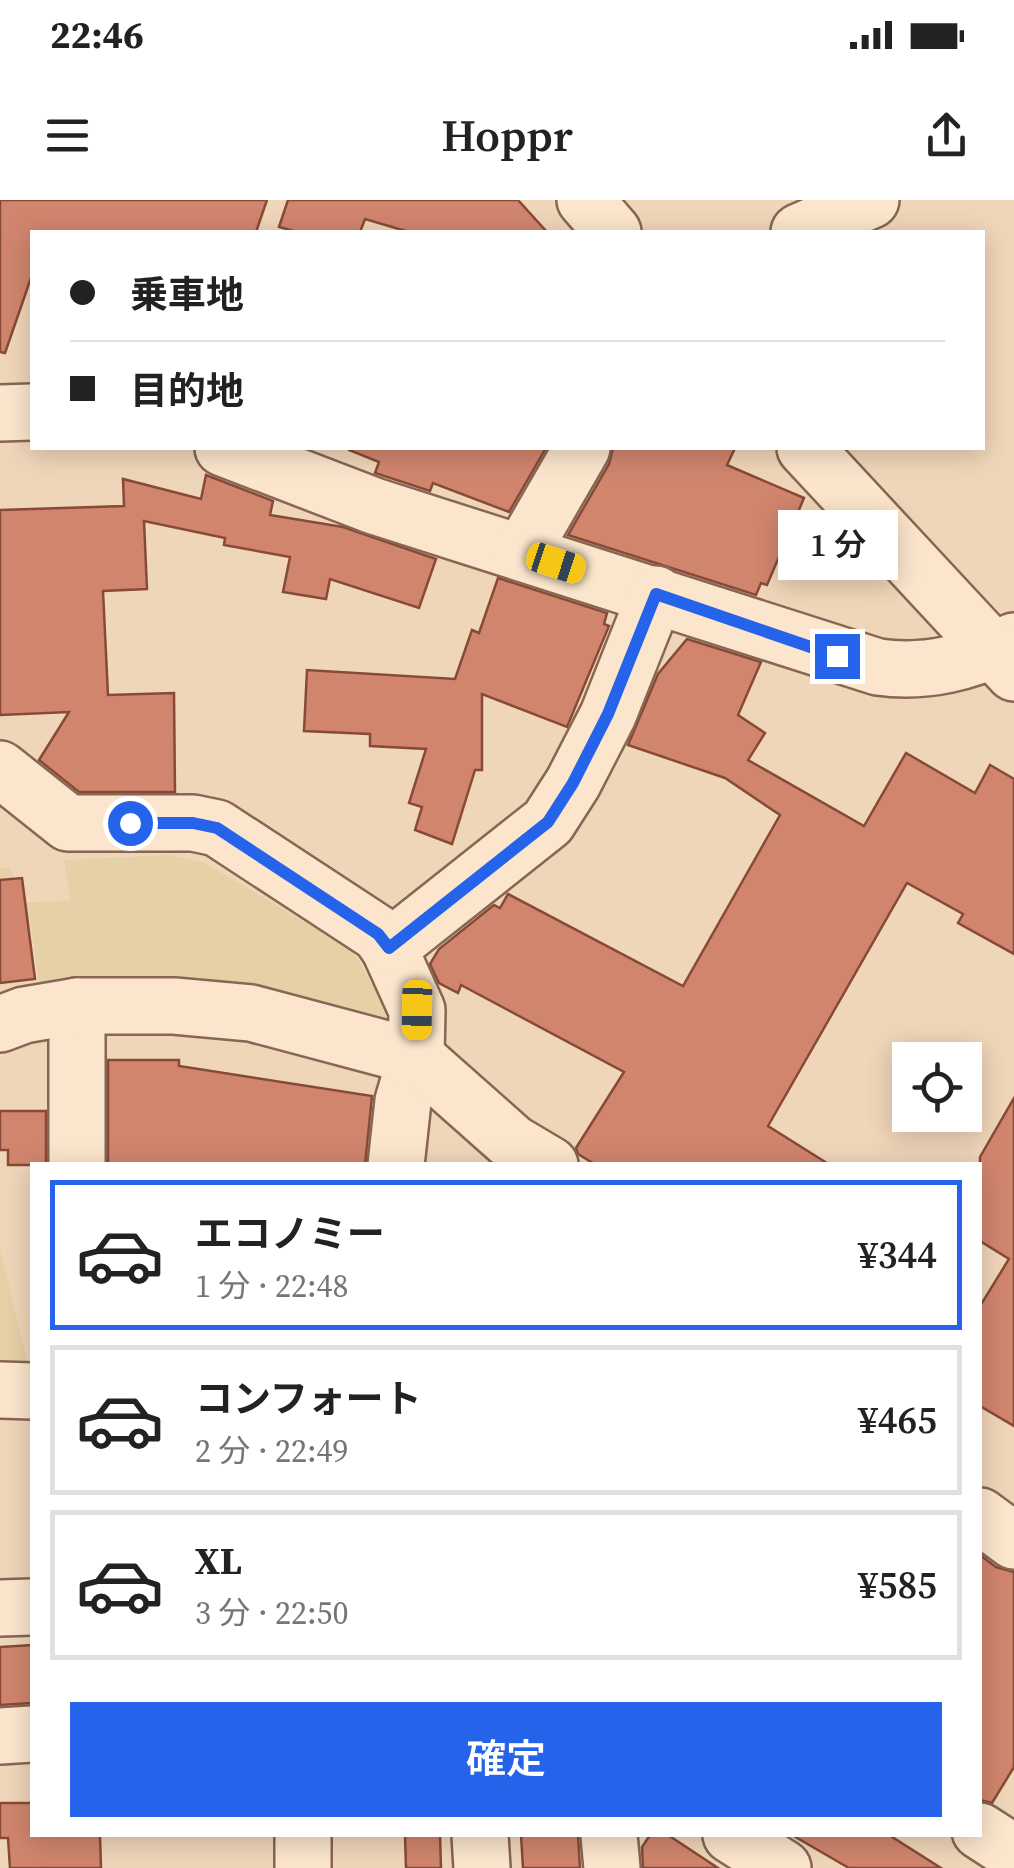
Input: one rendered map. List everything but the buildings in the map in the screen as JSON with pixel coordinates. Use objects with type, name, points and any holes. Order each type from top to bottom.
[{"type":"street","points":[[585,200],[611,230]]},
{"type":"street","points":[[804,230],[872,200]]},
{"type":"street","points":[[0,413],[30,412]]},
{"type":"street","points":[[522,552],[581,450]]},
{"type":"street","points":[[807,450],[1006,655]]},
{"type":"street","points":[[246,451],[374,506],[656,594],[837,656],[909,671],[1006,655]]},
{"type":"street","points":[[389,948],[548,822],[608,714],[656,594]]},
{"type":"street","points":[[0,768],[68,823],[193,823],[217,828],[378,934],[389,948],[417,1010],[416,1056],[403,1101],[396,1162]]},
{"type":"street","points":[[76,1006],[77,1162]]},
{"type":"street","points":[[0,1024],[24,1015],[76,1006],[174,1006],[251,1013],[416,1056],[513,1142],[545,1162]]},
{"type":"street","points":[[0,1390],[30,1390]]},
{"type":"street","points":[[982,1517],[1014,1540]]},
{"type":"street","points":[[0,1608],[30,1606]]},
{"type":"street","points":[[0,1736],[30,1734]]},
{"type":"street","points":[[982,1833],[1014,1853]]},
{"type":"street","points":[[302,1837],[302,1868]]},
{"type":"street","points":[[480,1837],[482,1868]]},
{"type":"street","points":[[609,1837],[612,1868]]},
{"type":"street","points":[[734,1837],[783,1868]]},
{"type":"shaded area","points":[[170,855],[205,863],[352,950],[388,1011],[383,1028],[41,996],[30,921],[0,927],[0,868],[10,867],[22,903],[70,900],[64,860]]},
{"type":"shaded area","points":[[0,1250],[28,1363],[0,1367]]},
{"type":"route","points":[[130,823],[193,823],[217,828],[378,934],[389,948],[548,822],[608,714],[656,594],[837,656]]}]
